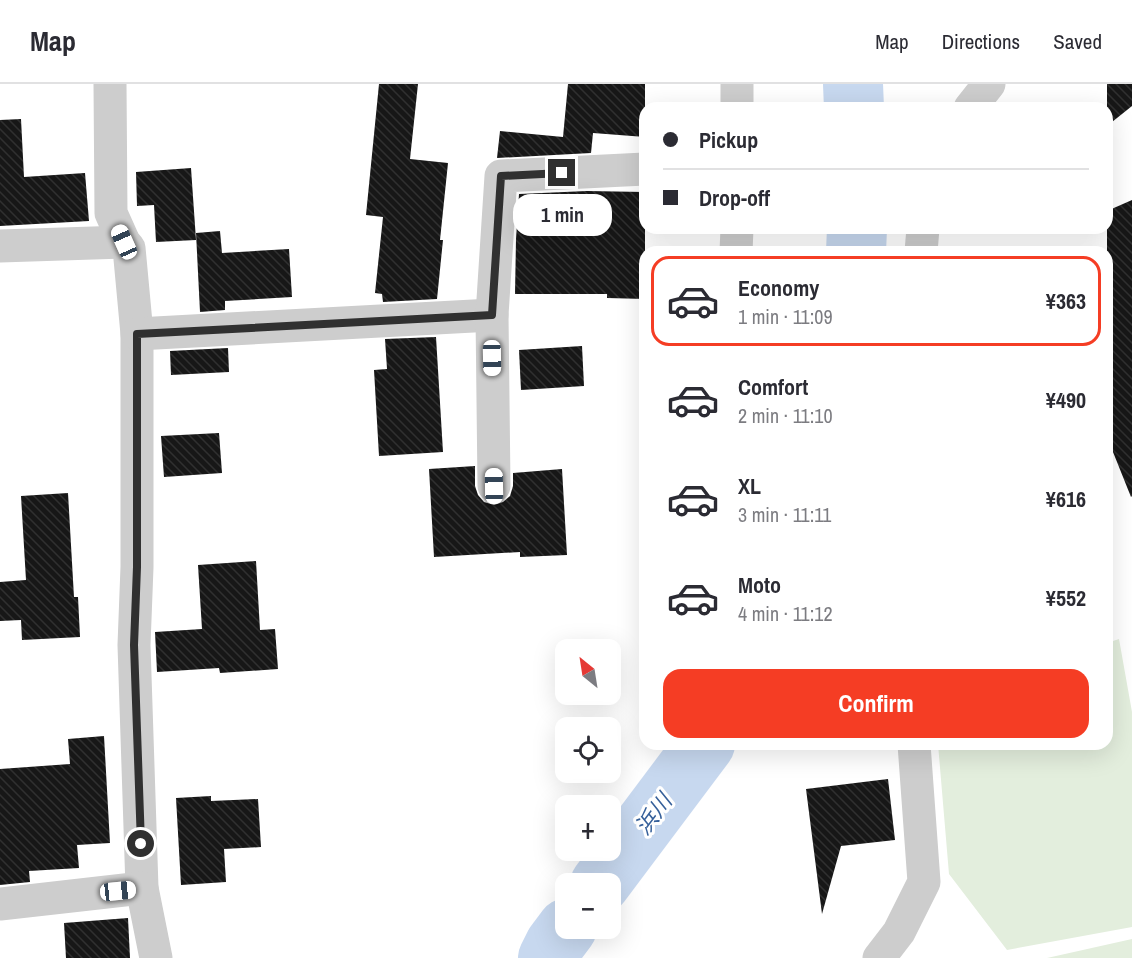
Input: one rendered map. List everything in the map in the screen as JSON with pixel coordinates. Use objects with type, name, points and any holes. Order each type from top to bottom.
[{"type":"street","points":[[110,84],[111,213],[129,248],[137,334],[137,567],[134,645],[142,888],[156,958]]},
{"type":"street","points":[[737,84],[737,102]]},
{"type":"street","points":[[975,102],[989,84]]},
{"type":"street","points":[[494,486],[492,315],[501,176],[639,169]]},
{"type":"street","points":[[0,246],[124,242]]},
{"type":"street","points":[[137,334],[492,315]]},
{"type":"street","points":[[879,958],[899,932],[924,882],[914,750]]},
{"type":"street","points":[[0,904],[142,888]]},
{"type":"green space","points":[[1119,639],[1132,712],[1132,927],[1007,950],[949,874],[939,750],[1113,750],[1113,641]]},
{"type":"green space","points":[[1132,939],[1132,958],[1047,958]]},
{"type":"building","points":[[379,84],[418,84],[410,159],[448,163],[437,299],[383,302],[382,294],[375,293],[383,217],[366,215]]},
{"type":"building","points":[[568,84],[645,84],[645,102],[639,102],[639,137],[593,133],[591,153],[497,158],[500,131],[563,137]]},
{"type":"building","points":[[1107,84],[1132,84],[1132,106],[1113,121],[1113,102],[1107,102]]},
{"type":"building","points":[[21,119],[24,177],[85,173],[89,221],[0,226],[0,120]]},
{"type":"building","points":[[191,168],[196,240],[156,242],[154,205],[137,206],[136,172]]},
{"type":"building","points":[[587,191],[639,192],[639,234],[645,234],[645,246],[639,246],[639,299],[607,298],[607,294],[515,294],[519,194]]},
{"type":"building","points":[[1132,200],[1131,497],[1113,452],[1113,246],[1107,246],[1107,234],[1113,234],[1113,208]]},
{"type":"building","points":[[220,231],[222,253],[289,249],[292,297],[225,301],[225,310],[200,312],[196,233]]},
{"type":"building","points":[[436,337],[443,452],[379,456],[374,370],[387,369],[385,339]]},
{"type":"building","points":[[582,346],[584,386],[521,390],[519,350]]},
{"type":"building","points":[[228,348],[229,372],[171,375],[170,351]]},
{"type":"building","points":[[219,433],[222,473],[164,477],[161,436]]},
{"type":"building","points":[[475,466],[475,486],[478,495],[484,502],[494,505],[510,496],[513,473],[562,469],[567,555],[520,557],[520,552],[434,557],[429,469]]},
{"type":"building","points":[[68,493],[74,597],[78,597],[80,637],[22,640],[21,620],[0,621],[0,582],[26,580],[21,496]]},
{"type":"building","points":[[256,561],[260,630],[275,629],[278,669],[220,673],[219,668],[157,672],[155,632],[202,629],[198,565]]},
{"type":"building","points":[[104,736],[110,843],[77,845],[79,868],[29,871],[30,882],[0,885],[0,769],[70,764],[68,739]]},
{"type":"building","points":[[888,779],[895,840],[841,846],[822,914],[806,789]]},
{"type":"building","points":[[211,796],[211,801],[258,799],[261,847],[224,849],[226,882],[181,885],[176,798]]},
{"type":"building","points":[[128,918],[130,958],[66,958],[64,923]]},
{"type":"waterway","name":"浜川","points":[[853,84],[854,102]]},
{"type":"waterway","name":"浜川","points":[[856,246],[857,234]]},
{"type":"waterway","name":"浜川","points":[[608,873],[700,750]]},
{"type":"waterway","name":"浜川","points":[[548,958],[559,939]]},
{"type":"route","points":[[141,844],[134,645],[137,567],[137,334],[492,315],[501,176],[562,173]]}]
